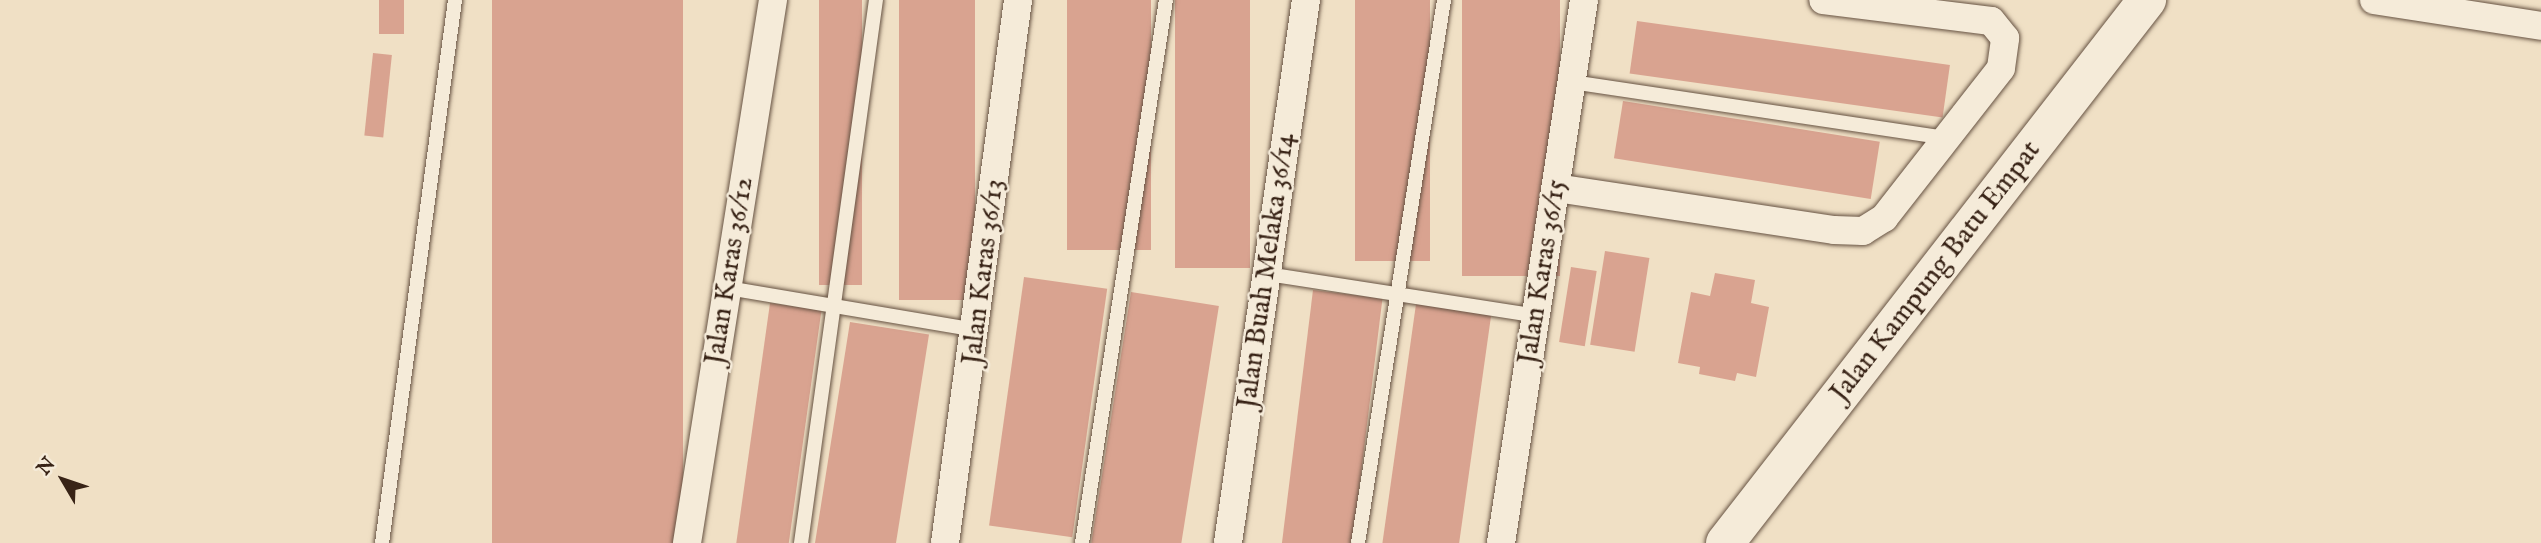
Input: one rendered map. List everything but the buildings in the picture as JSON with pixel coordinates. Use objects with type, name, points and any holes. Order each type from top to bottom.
[{"type":"main road","name":"Jalan Kampung Batu Empat","points":[[1725,543],[2147,0]]},
{"type":"street","name":"Jalan Karas 36/12","points":[[687,543],[774,0]]},
{"type":"street","name":"Jalan Karas 36/13","points":[[945,543],[977,330],[1018,0]]},
{"type":"street","name":"Jalan Buah Melaka 36/14","points":[[1228,543],[1306,0]]},
{"type":"street","name":"Jalan Karas 36/15","points":[[1501,543],[1584,0]]},
{"type":"street","points":[[1556,188],[1863,231],[1884,218],[2001,68],[2005,38],[1991,21],[1823,0]]},
{"type":"street","points":[[2374,0],[2541,26]]},
{"type":"lane","points":[[382,543],[455,0]]},
{"type":"lane","points":[[801,543],[838,303],[876,0]]},
{"type":"lane","points":[[1082,543],[1166,0]]},
{"type":"lane","points":[[1358,543],[1395,294],[1444,0]]},
{"type":"lane","points":[[1572,82],[1947,138]]},
{"type":"lane","points":[[1267,274],[1536,316]]},
{"type":"lane","points":[[728,288],[838,303],[977,330]]}]
